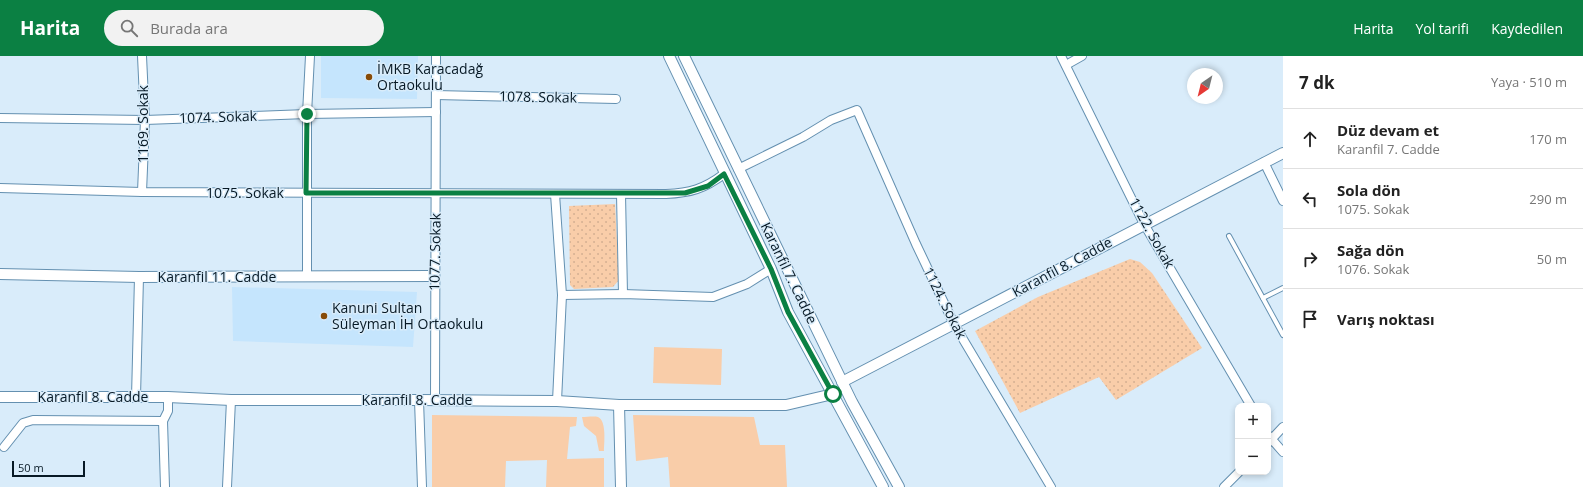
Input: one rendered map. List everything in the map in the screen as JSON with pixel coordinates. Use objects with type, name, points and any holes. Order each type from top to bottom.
[{"type":"street","name":"1169. Sokak","points":[[142,56],[146,120],[142,192]]},
{"type":"street","points":[[307,276],[307,114],[310,56]]},
{"type":"street","name":"1077. Sokak","points":[[435,400],[434,276],[436,192],[436,56]]},
{"type":"street","name":"Karanfil 7. Cadde","points":[[669,56],[724,174],[771,269],[788,312],[883,487]]},
{"type":"street","name":"Karanfil 7. Cadde","points":[[684,56],[842,382],[899,487]]},
{"type":"street","name":"1122. Sokak","points":[[1061,56],[1144,224],[1249,403]]},
{"type":"street","points":[[1066,65],[1082,56]]},
{"type":"street","name":"1078. Sokak","points":[[436,95],[616,99]]},
{"type":"street","name":"1124. Sokak","points":[[738,169],[802,137],[831,120],[857,110],[916,244],[954,324],[1051,487]]},
{"type":"street","name":"1074. Sokak","points":[[0,118],[146,120],[307,114],[436,112]]},
{"type":"street","name":"Karanfil 8. Cadde","points":[[842,382],[1283,153]]},
{"type":"street","points":[[1264,162],[1283,201]]},
{"type":"street","name":"1075. Sokak","points":[[0,188],[142,192],[436,192],[555,194],[685,193],[708,186],[724,174]]},
{"type":"street","points":[[555,194],[562,295],[557,402]]},
{"type":"street","points":[[621,194],[623,294]]},
{"type":"street","points":[[562,295],[623,294],[713,297],[746,284],[771,269]]},
{"type":"street","name":"Karanfil 11. Cadde","points":[[0,274],[139,277],[434,276]]},
{"type":"street","points":[[136,397],[139,277]]},
{"type":"street","name":"Karanfil 8. Cadde","points":[[0,397],[168,397],[231,400],[435,400],[557,402],[619,405],[786,405],[833,394]]},
{"type":"street","points":[[165,487],[163,421],[168,411],[168,397]]},
{"type":"street","points":[[227,487],[231,400]]},
{"type":"street","points":[[419,400],[422,487]]},
{"type":"street","points":[[619,405],[621,487]]},
{"type":"street","points":[[4,447],[23,424],[33,420],[163,421]]},
{"type":"street","points":[[1271,437],[1283,428]]},
{"type":"street","points":[[1271,441],[1283,452]]},
{"type":"street","points":[[1224,487],[1236,475]]},
{"type":"lane","points":[[1229,236],[1283,335]]},
{"type":"lane","points":[[1263,298],[1283,288]]},
{"type":"shaded area","name":"İMKB Karacadağ Ortaokulu","points":[[321,56],[418,56],[417,99],[321,98]]},
{"type":"shaded area","points":[[615,204],[619,280],[613,287],[574,289],[570,285],[569,206]]},
{"type":"shaded area","points":[[1130,259],[1140,262],[1152,273],[1202,348],[1116,400],[1099,377],[1020,413],[975,331],[1038,297]]},
{"type":"shaded area","name":"Kanuni Sultan Süleyman İH Ortaokulu","points":[[232,287],[417,292],[413,347],[233,341]]},
{"type":"shaded area","points":[[654,347],[722,349],[721,385],[653,383]]},
{"type":"shaded area","points":[[432,415],[577,417],[576,426],[570,427],[567,459],[604,458],[604,487],[546,487],[547,460],[506,461],[505,487],[432,487]]},
{"type":"shaded area","points":[[633,415],[754,417],[760,445],[785,445],[787,487],[670,487],[668,457],[636,461]]},
{"type":"shaded area","points":[[582,417],[598,417],[601,419],[604,428],[604,451],[599,451],[596,436],[584,426]]},
{"type":"place","name":"İMKB Karacadağ Ortaokulu","points":[[369,77]]},
{"type":"place","name":"Kanuni Sultan Süleyman İH Ortaokulu","points":[[324,316]]},
{"type":"route","points":[[307,114],[306,193],[436,192],[666,194],[685,193],[708,186],[724,174],[771,269],[788,312],[833,394]]}]
